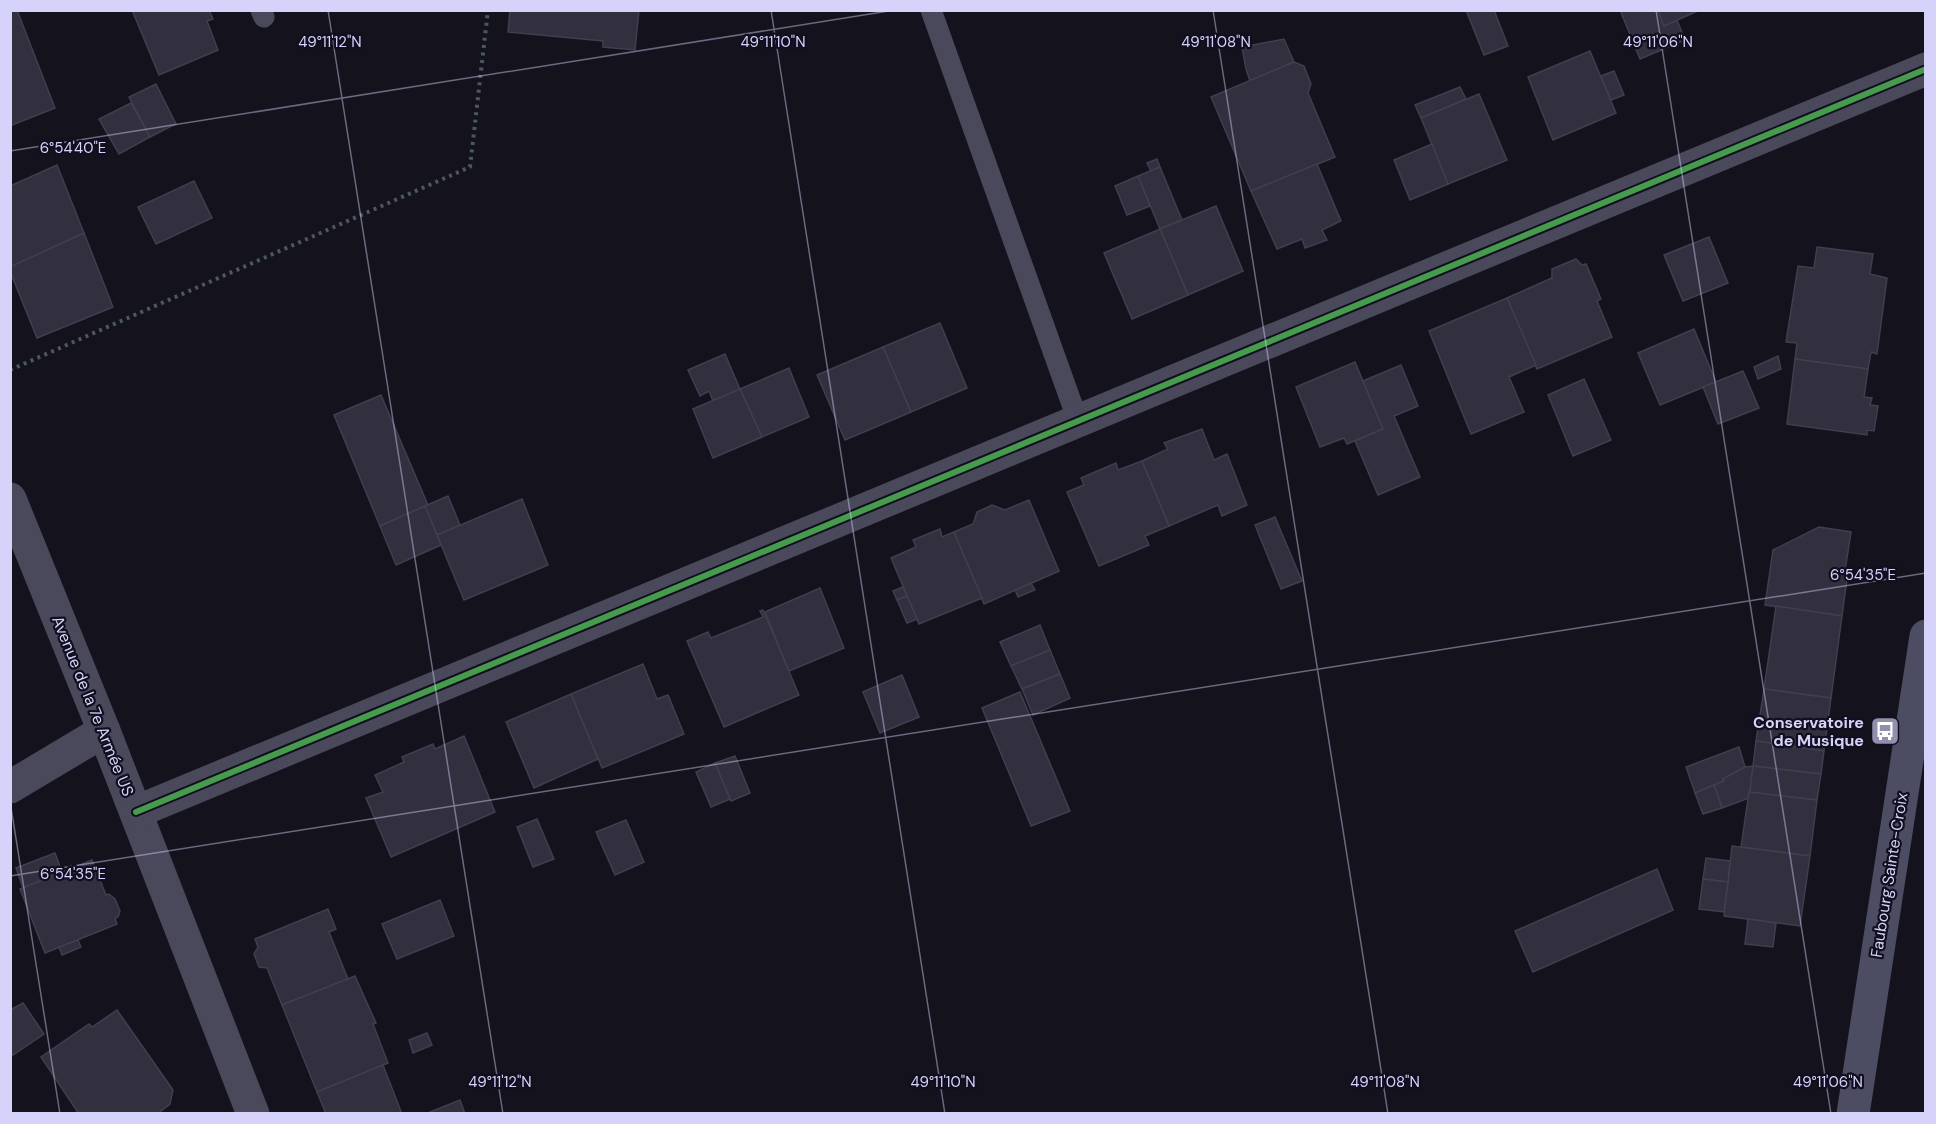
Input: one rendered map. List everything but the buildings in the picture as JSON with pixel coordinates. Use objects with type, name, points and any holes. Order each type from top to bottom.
[{"type":"main road","name":"Faubourg Sainte-Croix","points":[[1853,1113],[1926,636]]},
{"type":"street","points":[[136,812],[1926,69]]},
{"type":"street","name":"Avenue de la 7e Armée US","points":[[10,500],[104,731],[253,1113]]},
{"type":"street","points":[[10,788],[104,731]]},
{"type":"lane","points":[[931,10],[1078,421]]},
{"type":"path","points":[[10,370],[470,167],[488,10]]},
{"type":"cycle path","points":[[136,812],[1926,69]]},
{"type":"place","name":"Conservatoire de Musique","points":[[1885,731]]}]
